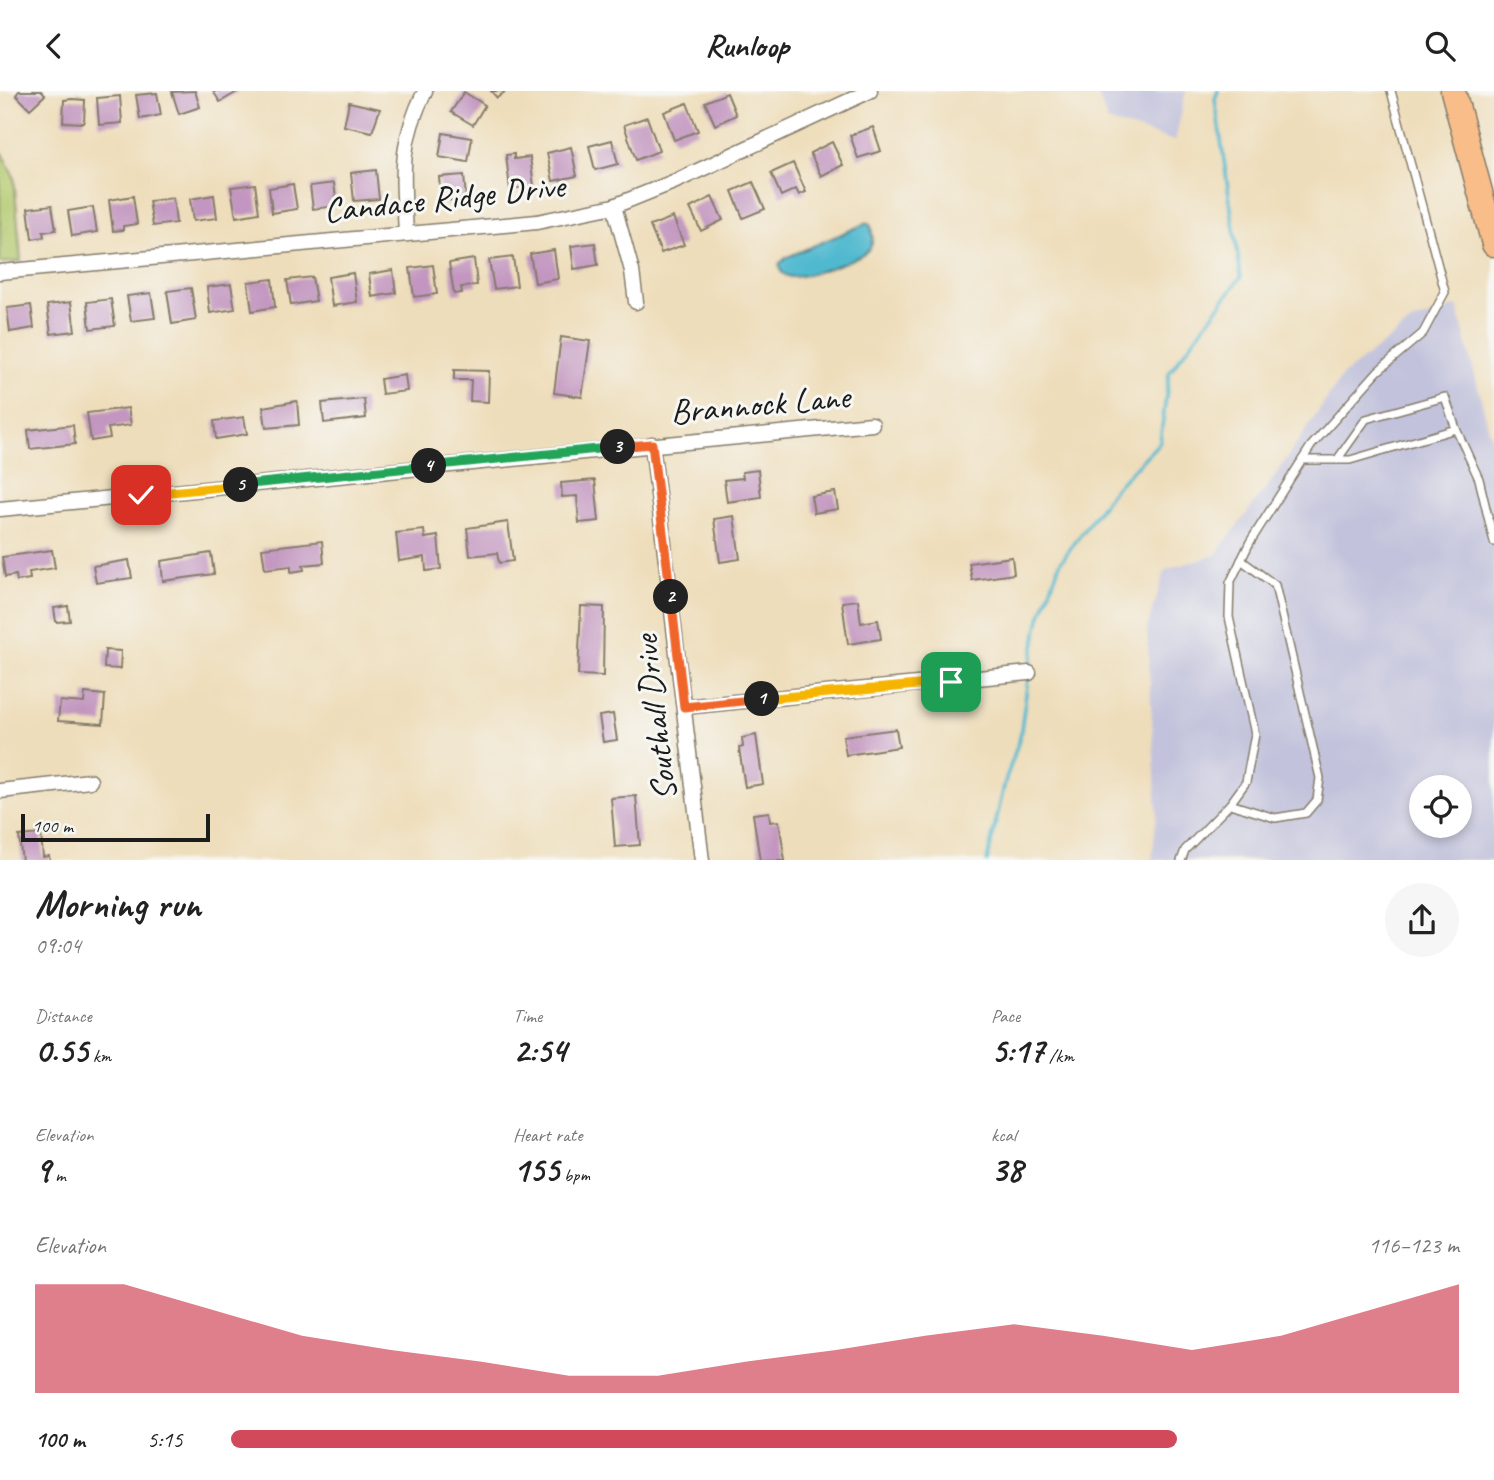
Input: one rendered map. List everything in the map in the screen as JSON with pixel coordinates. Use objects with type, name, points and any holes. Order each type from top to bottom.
[{"type":"highway","points":[[1452,91],[1494,244]]},
{"type":"street","points":[[407,233],[403,156],[411,118],[425,91]]},
{"type":"street","name":"Candace Ridge Drive","points":[[0,272],[537,222],[614,207],[676,181],[840,97],[870,91]]},
{"type":"street","points":[[614,207],[632,271],[636,302]]},
{"type":"street","name":"Brannock Lane","points":[[0,509],[872,424]]},
{"type":"street","name":"Southall Drive","points":[[652,444],[702,860]]},
{"type":"street","points":[[684,707],[1029,673]]},
{"type":"street","points":[[0,791],[90,781]]},
{"type":"lane","points":[[1181,860],[1185,850],[1230,804],[1246,782],[1255,734],[1229,618],[1230,583],[1250,542],[1311,446],[1378,371],[1423,333],[1445,292],[1391,91]]},
{"type":"lane","points":[[1338,460],[1366,419],[1446,397],[1455,429],[1479,479],[1494,542]]},
{"type":"lane","points":[[1302,460],[1350,460],[1455,429]]},
{"type":"lane","points":[[1230,804],[1275,818],[1306,813],[1317,800],[1320,778],[1275,585],[1241,560]]},
{"type":"shaded area","points":[[1097,91],[1186,91],[1175,141],[1107,121]]},
{"type":"shaded area","points":[[1457,306],[1494,449],[1494,860],[1152,860],[1157,813],[1147,628],[1165,570],[1215,555],[1272,480],[1343,375],[1411,322]]},
{"type":"green space","points":[[0,149],[14,177],[21,261],[0,263]]},
{"type":"water","points":[[867,223],[871,226],[872,240],[870,248],[865,252],[833,267],[809,274],[792,277],[782,273],[779,264],[787,257]]},
{"type":"building","points":[[19,91],[41,91],[45,95],[30,109],[16,95]]},
{"type":"building","points":[[195,91],[200,107],[179,114],[172,92]]},
{"type":"building","points":[[213,91],[239,91],[220,102]]},
{"type":"building","points":[[491,91],[506,91],[497,98]]},
{"type":"building","points":[[464,92],[485,105],[473,125],[451,112]]},
{"type":"building","points":[[157,93],[161,115],[140,119],[136,95]]},
{"type":"building","points":[[727,93],[736,115],[715,125],[705,102]]},
{"type":"building","points":[[120,96],[122,123],[99,125],[97,98]]},
{"type":"building","points":[[64,100],[85,100],[84,123],[63,122]]},
{"type":"building","points":[[349,102],[380,109],[372,132],[344,126]]},
{"type":"building","points":[[687,103],[698,131],[674,140],[664,112]]},
{"type":"building","points":[[647,117],[659,151],[636,160],[624,125]]},
{"type":"building","points":[[873,127],[881,151],[858,158],[850,135]]},
{"type":"building","points":[[443,133],[472,138],[468,162],[439,157]]},
{"type":"building","points":[[612,140],[618,164],[595,170],[589,146]]},
{"type":"building","points":[[832,142],[843,165],[821,176],[810,153]]},
{"type":"building","points":[[571,147],[577,176],[553,181],[547,153]]},
{"type":"building","points":[[514,154],[514,159],[530,157],[534,186],[510,189],[506,155]]},
{"type":"building","points":[[793,163],[806,192],[799,195],[796,189],[781,196],[771,173]]},
{"type":"building","points":[[376,170],[379,199],[354,201],[351,173]]},
{"type":"building","points":[[464,175],[466,199],[441,201],[439,177]]},
{"type":"building","points":[[753,182],[765,209],[743,218],[732,191]]},
{"type":"building","points":[[334,183],[337,206],[313,209],[310,186]]},
{"type":"building","points":[[255,184],[259,213],[236,217],[231,187]]},
{"type":"building","points":[[293,184],[297,209],[272,213],[269,188]]},
{"type":"building","points":[[214,195],[217,218],[193,221],[190,199]]},
{"type":"building","points":[[133,196],[137,224],[113,231],[109,200]]},
{"type":"building","points":[[712,197],[723,220],[701,231],[690,208]]},
{"type":"building","points":[[173,198],[176,223],[153,226],[149,201]]},
{"type":"building","points":[[52,205],[56,230],[43,232],[44,237],[32,239],[28,208]]},
{"type":"building","points":[[93,207],[97,232],[72,236],[68,211]]},
{"type":"building","points":[[673,217],[684,245],[661,253],[650,226]]},
{"type":"building","points":[[595,243],[598,265],[574,269],[571,246]]},
{"type":"building","points":[[554,250],[558,279],[535,283],[530,254]]},
{"type":"building","points":[[513,257],[517,286],[494,289],[489,260]]},
{"type":"building","points":[[474,259],[477,285],[461,287],[462,293],[454,294],[449,263]]},
{"type":"building","points":[[433,265],[437,294],[414,297],[410,268]]},
{"type":"building","points":[[393,270],[396,293],[372,297],[369,274]]},
{"type":"building","points":[[353,273],[357,302],[332,306],[328,277]]},
{"type":"building","points":[[312,277],[316,301],[291,305],[287,280]]},
{"type":"building","points":[[272,279],[275,307],[252,311],[248,282]]},
{"type":"building","points":[[231,284],[235,309],[210,313],[207,287]]},
{"type":"building","points":[[191,288],[196,320],[172,324],[167,291]]},
{"type":"building","points":[[151,293],[155,318],[131,321],[127,296]]},
{"type":"building","points":[[111,299],[115,326],[90,329],[87,302]]},
{"type":"building","points":[[71,302],[75,331],[51,334],[47,305]]},
{"type":"building","points":[[31,305],[34,328],[10,332],[7,308]]},
{"type":"building","points":[[561,337],[590,341],[582,397],[554,393]]},
{"type":"building","points":[[454,370],[489,371],[488,402],[470,401],[471,380],[454,380]]},
{"type":"building","points":[[405,375],[407,391],[382,394],[380,379]]},
{"type":"building","points":[[364,399],[366,418],[324,423],[322,403]]},
{"type":"building","points":[[297,401],[299,425],[266,428],[263,407]]},
{"type":"building","points":[[128,408],[131,425],[108,428],[110,438],[91,441],[87,413]]},
{"type":"building","points":[[244,417],[247,434],[216,439],[214,421]]},
{"type":"building","points":[[73,425],[75,444],[30,449],[28,430]]},
{"type":"building","points":[[758,470],[761,497],[727,502],[724,480],[743,478],[742,472]]},
{"type":"building","points":[[595,480],[599,521],[579,523],[577,496],[562,497],[561,483]]},
{"type":"building","points":[[835,492],[838,509],[814,513],[811,496]]},
{"type":"building","points":[[734,516],[740,559],[720,562],[714,519]]},
{"type":"building","points":[[508,522],[513,561],[499,563],[497,553],[470,556],[467,528]]},
{"type":"building","points":[[424,530],[425,538],[438,536],[441,569],[426,571],[425,557],[399,561],[396,533]]},
{"type":"building","points":[[322,541],[324,563],[303,565],[304,570],[291,572],[291,566],[265,569],[262,548]]},
{"type":"building","points":[[52,550],[55,568],[29,572],[30,579],[17,581],[16,575],[5,577],[2,557]]},
{"type":"building","points":[[211,553],[214,574],[163,581],[161,561]]},
{"type":"building","points":[[1012,557],[1014,574],[972,580],[969,563]]},
{"type":"building","points":[[129,560],[132,578],[96,583],[93,566]]},
{"type":"building","points":[[858,600],[861,623],[878,620],[881,639],[848,644],[842,602]]},
{"type":"building","points":[[68,606],[70,621],[56,622],[54,608]]},
{"type":"building","points":[[581,606],[604,607],[603,676],[578,675]]},
{"type":"building","points":[[105,650],[121,651],[120,669],[104,668]]},
{"type":"building","points":[[85,693],[105,695],[103,724],[58,721],[60,701],[84,703]]},
{"type":"building","points":[[613,714],[617,740],[603,742],[599,716]]},
{"type":"building","points":[[896,729],[899,747],[846,755],[843,736]]},
{"type":"building","points":[[756,735],[763,784],[745,787],[739,748],[743,747],[742,738]]},
{"type":"building","points":[[636,796],[640,845],[615,847],[611,798]]},
{"type":"building","points":[[769,812],[770,822],[779,821],[785,860],[760,860],[753,814]]},
{"type":"building","points":[[41,834],[43,857],[49,856],[50,860],[22,860],[19,836]]},
{"type":"waterway","points":[[1029,671],[1040,618],[1060,563],[1114,489],[1160,442],[1169,373],[1241,277],[1215,99],[1218,91]]},
{"type":"waterway","points":[[987,860],[1005,782],[1020,737],[1028,679]]},
{"type":"route","points":[[141,495],[652,444],[684,707],[951,682]]}]
